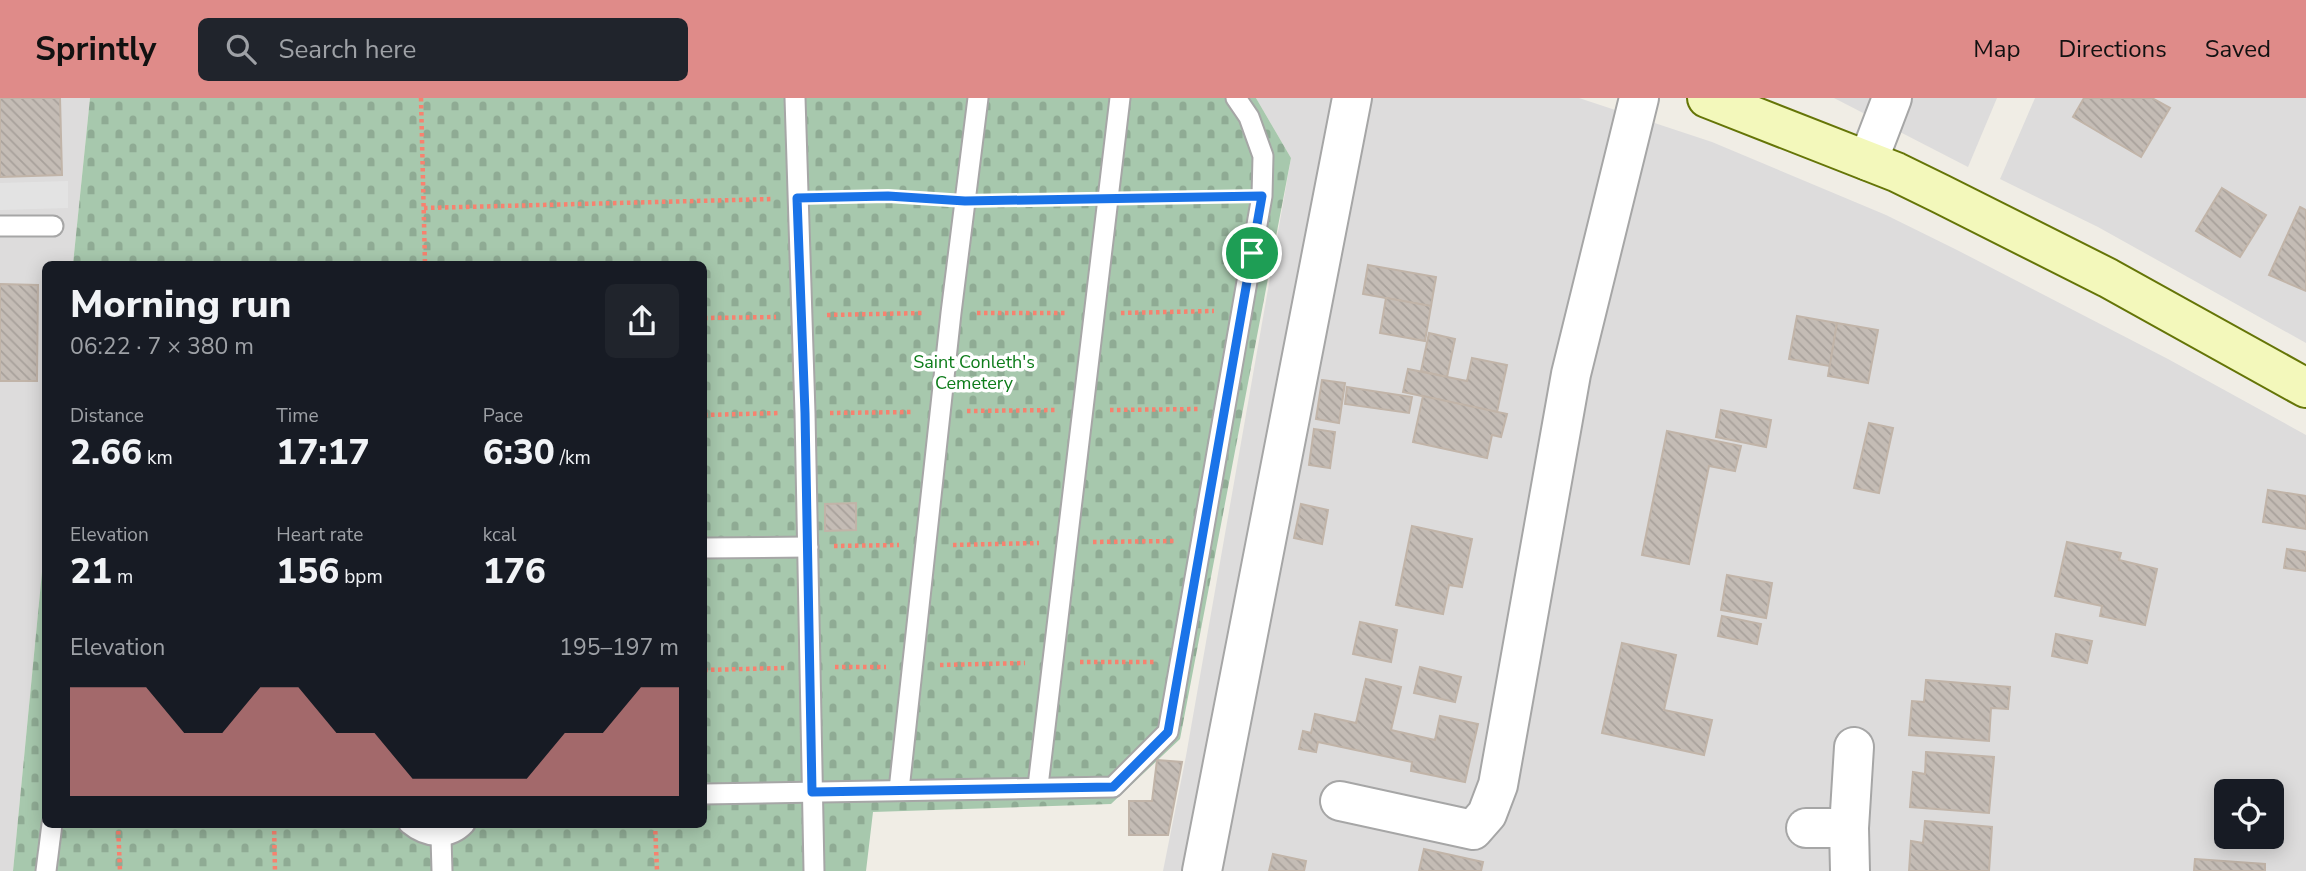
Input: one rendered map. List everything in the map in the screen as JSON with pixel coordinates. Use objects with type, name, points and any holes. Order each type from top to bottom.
[{"type":"main road","points":[[1707,98],[1930,188],[2108,278],[2306,388]]},
{"type":"street","points":[[1202,871],[1352,98]]},
{"type":"street","points":[[1340,801],[1473,830],[1487,814],[1498,785],[1571,374],[1639,98]]},
{"type":"street","points":[[1868,161],[1892,98]]},
{"type":"street","points":[[1850,871],[1849,828],[1854,747]]},
{"type":"street","points":[[1806,828],[1849,828]]},
{"type":"lane","points":[[795,98],[814,871]]},
{"type":"lane","points":[[899,790],[978,98]]},
{"type":"lane","points":[[1038,786],[1120,98]]},
{"type":"lane","points":[[707,794],[1038,786],[1113,787],[1168,732],[1262,196],[1263,156],[1249,117],[1236,98]]},
{"type":"lane","points":[[0,226],[53,226]]},
{"type":"lane","points":[[707,548],[808,547]]},
{"type":"lane","points":[[46,871],[51,828]]},
{"type":"lane","points":[[414,828],[420,833],[441,837],[461,828]]},
{"type":"lane","points":[[441,837],[442,871]]},
{"type":"path","points":[[421,98],[425,261]]},
{"type":"path","points":[[424,208],[888,196],[965,201],[1262,196]]},
{"type":"path","points":[[808,547],[1201,541]]},
{"type":"path","points":[[118,828],[120,871]]},
{"type":"path","points":[[274,828],[275,871]]},
{"type":"path","points":[[655,828],[657,871]]},
{"type":"shaded area","points":[[0,98],[90,98],[73,261],[42,261],[42,572],[13,871],[0,871]]},
{"type":"shaded area","points":[[1256,98],[1579,98],[1712,142],[1886,215],[2168,359],[2306,435],[2306,871],[1163,871],[1186,756],[1291,158]]},
{"type":"shaded area","points":[[1834,98],[1997,98],[1968,167]]},
{"type":"shaded area","points":[[2035,98],[2306,98],[2306,343],[2098,227],[2000,179]]},
{"type":"shaded area","points":[[68,181],[68,208],[0,210],[0,183]]},
{"type":"green space","name":"Saint Conleth's Cemetery","points":[[90,98],[1256,98],[1291,158],[1180,739],[1111,804],[873,812],[866,871],[13,871],[42,572],[42,828],[707,828],[707,261],[73,261]]},
{"type":"building","points":[[0,98],[60,98],[62,175],[0,177]]},
{"type":"building","points":[[2084,98],[2152,98],[2170,108],[2141,157],[2073,117]]},
{"type":"building","points":[[2222,188],[2266,215],[2240,257],[2196,231]]},
{"type":"building","points":[[2300,207],[2306,210],[2306,291],[2269,275]]},
{"type":"building","points":[[1368,265],[1436,277],[1431,306],[1363,294]]},
{"type":"building","points":[[0,284],[38,285],[37,381],[0,381]]},
{"type":"building","points":[[1386,298],[1431,306],[1425,341],[1380,333]]},
{"type":"building","points":[[1797,316],[1837,323],[1830,366],[1789,359]]},
{"type":"building","points":[[1837,323],[1878,330],[1868,383],[1828,376]]},
{"type":"building","points":[[1429,333],[1455,339],[1447,377],[1421,371]]},
{"type":"building","points":[[1472,358],[1507,365],[1497,412],[1403,392],[1408,369],[1467,381]]},
{"type":"building","points":[[1322,380],[1345,383],[1339,423],[1316,419]]},
{"type":"building","points":[[1347,387],[1412,397],[1409,413],[1345,404]]},
{"type":"building","points":[[1423,396],[1507,414],[1501,437],[1492,435],[1487,458],[1413,442]]},
{"type":"building","points":[[1721,410],[1771,420],[1766,447],[1716,437]]},
{"type":"building","points":[[1869,423],[1893,428],[1879,493],[1854,488]]},
{"type":"building","points":[[1314,429],[1335,432],[1330,468],[1309,465]]},
{"type":"building","points":[[1667,431],[1741,446],[1735,471],[1709,466],[1689,564],[1642,555]]},
{"type":"building","points":[[2268,490],[2306,496],[2306,529],[2263,522]]},
{"type":"building","points":[[856,503],[856,530],[825,531],[825,504]]},
{"type":"building","points":[[1301,504],[1328,510],[1322,544],[1294,538]]},
{"type":"building","points":[[1412,526],[1472,539],[1462,587],[1449,585],[1443,614],[1396,605]]},
{"type":"building","points":[[2067,542],[2121,553],[2119,560],[2157,569],[2145,625],[2100,616],[2102,606],[2055,596]]},
{"type":"building","points":[[2287,549],[2306,552],[2306,571],[2284,568]]},
{"type":"building","points":[[1727,575],[1772,583],[1766,618],[1721,610]]},
{"type":"building","points":[[1722,616],[1761,624],[1757,644],[1718,636]]},
{"type":"building","points":[[1360,622],[1397,630],[1391,662],[1353,654]]},
{"type":"building","points":[[2056,634],[2092,641],[2087,663],[2052,656]]},
{"type":"building","points":[[1622,643],[1676,655],[1664,710],[1712,720],[1704,755],[1602,733]]},
{"type":"building","points":[[1420,667],[1461,677],[1455,702],[1414,693]]},
{"type":"building","points":[[1366,679],[1401,687],[1391,730],[1435,740],[1440,716],[1478,724],[1465,782],[1411,771],[1412,762],[1318,742],[1316,752],[1299,749],[1303,731],[1311,733],[1315,714],[1356,723]]},
{"type":"building","points":[[1926,680],[2010,687],[2008,709],[1991,708],[1989,741],[1909,735],[1912,701],[1924,702]]},
{"type":"building","points":[[1926,752],[1994,757],[1989,813],[1910,807],[1913,772],[1925,774]]},
{"type":"building","points":[[1157,760],[1182,762],[1168,835],[1129,835],[1129,801],[1152,801]]},
{"type":"building","points":[[1925,821],[1992,827],[1989,871],[1909,871],[1911,841],[1923,843]]},
{"type":"building","points":[[1424,849],[1483,862],[1481,871],[1419,871]]},
{"type":"building","points":[[1273,854],[1306,861],[1304,871],[1269,871]]},
{"type":"building","points":[[2195,859],[2265,864],[2265,871],[2194,871]]},
{"type":"route","points":[[888,196],[965,201],[1262,196],[1252,253],[1168,732],[1113,787],[1038,786],[812,792],[805,413],[797,198],[888,196]]}]
